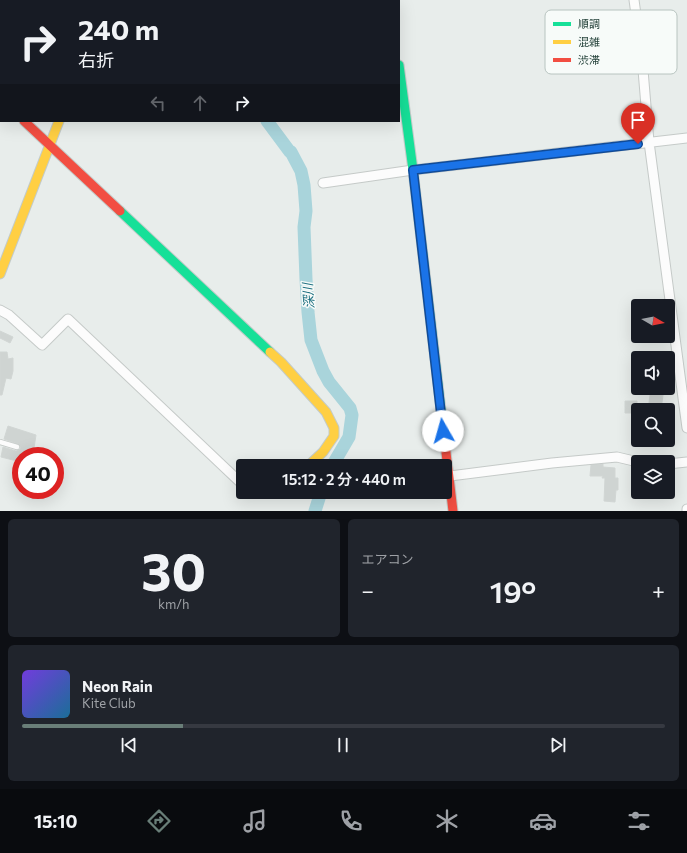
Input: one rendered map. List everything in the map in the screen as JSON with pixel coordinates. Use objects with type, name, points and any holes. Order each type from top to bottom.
[{"type":"street","points":[[634,0],[635,10]]},
{"type":"street","points":[[400,72],[447,459]]},
{"type":"street","points":[[643,74],[649,142],[687,428]]},
{"type":"street","points":[[25,122],[281,362],[326,412],[334,428],[334,436],[323,452],[316,459]]},
{"type":"street","points":[[0,274],[59,122]]},
{"type":"street","points":[[323,183],[413,170],[687,138]]},
{"type":"street","points":[[0,310],[9,315],[42,345],[68,319],[236,478]]},
{"type":"street","points":[[452,476],[552,463],[616,457],[631,460]]},
{"type":"street","points":[[675,463],[687,462]]},
{"type":"street","points":[[452,499],[453,511]]},
{"type":"lane","points":[[0,442],[17,447]]},
{"type":"building","points":[[0,331],[13,337],[10,343],[0,338]]},
{"type":"building","points":[[0,352],[7,352],[8,359],[13,358],[13,371],[11,379],[6,378],[2,395],[0,395]]},
{"type":"building","points":[[650,395],[663,395],[662,403],[649,403]]},
{"type":"building","points":[[625,401],[637,401],[637,403],[631,403],[631,413],[625,413]]},
{"type":"building","points":[[8,426],[36,435],[34,447],[20,447],[18,444],[4,439]]},
{"type":"building","points":[[3,447],[12,450],[12,460],[1,457]]},
{"type":"building","points":[[603,464],[603,467],[615,468],[615,478],[618,478],[618,490],[616,490],[615,502],[604,501],[605,478],[602,478],[603,476],[590,476],[591,465]]},
{"type":"waterway","name":"深川","points":[[268,122],[291,152],[301,171],[304,185],[306,211],[304,227],[306,279],[311,340],[329,382],[350,408],[352,415],[349,437],[336,459]]},
{"type":"waterway","name":"深川","points":[[315,511],[319,499]]},
{"type":"traffic: fast","points":[[400,72],[442,419]]},
{"type":"traffic: fast","points":[[120,211],[270,352]]},
{"type":"traffic: slow","points":[[0,274],[59,122]]},
{"type":"traffic: slow","points":[[270,352],[281,362],[326,412],[334,428],[334,436],[323,452],[316,459]]},
{"type":"traffic: jam","points":[[25,122],[120,211]]},
{"type":"traffic: jam","points":[[442,419],[453,511]]},
{"type":"route","points":[[443,431],[413,170],[638,144]]}]
